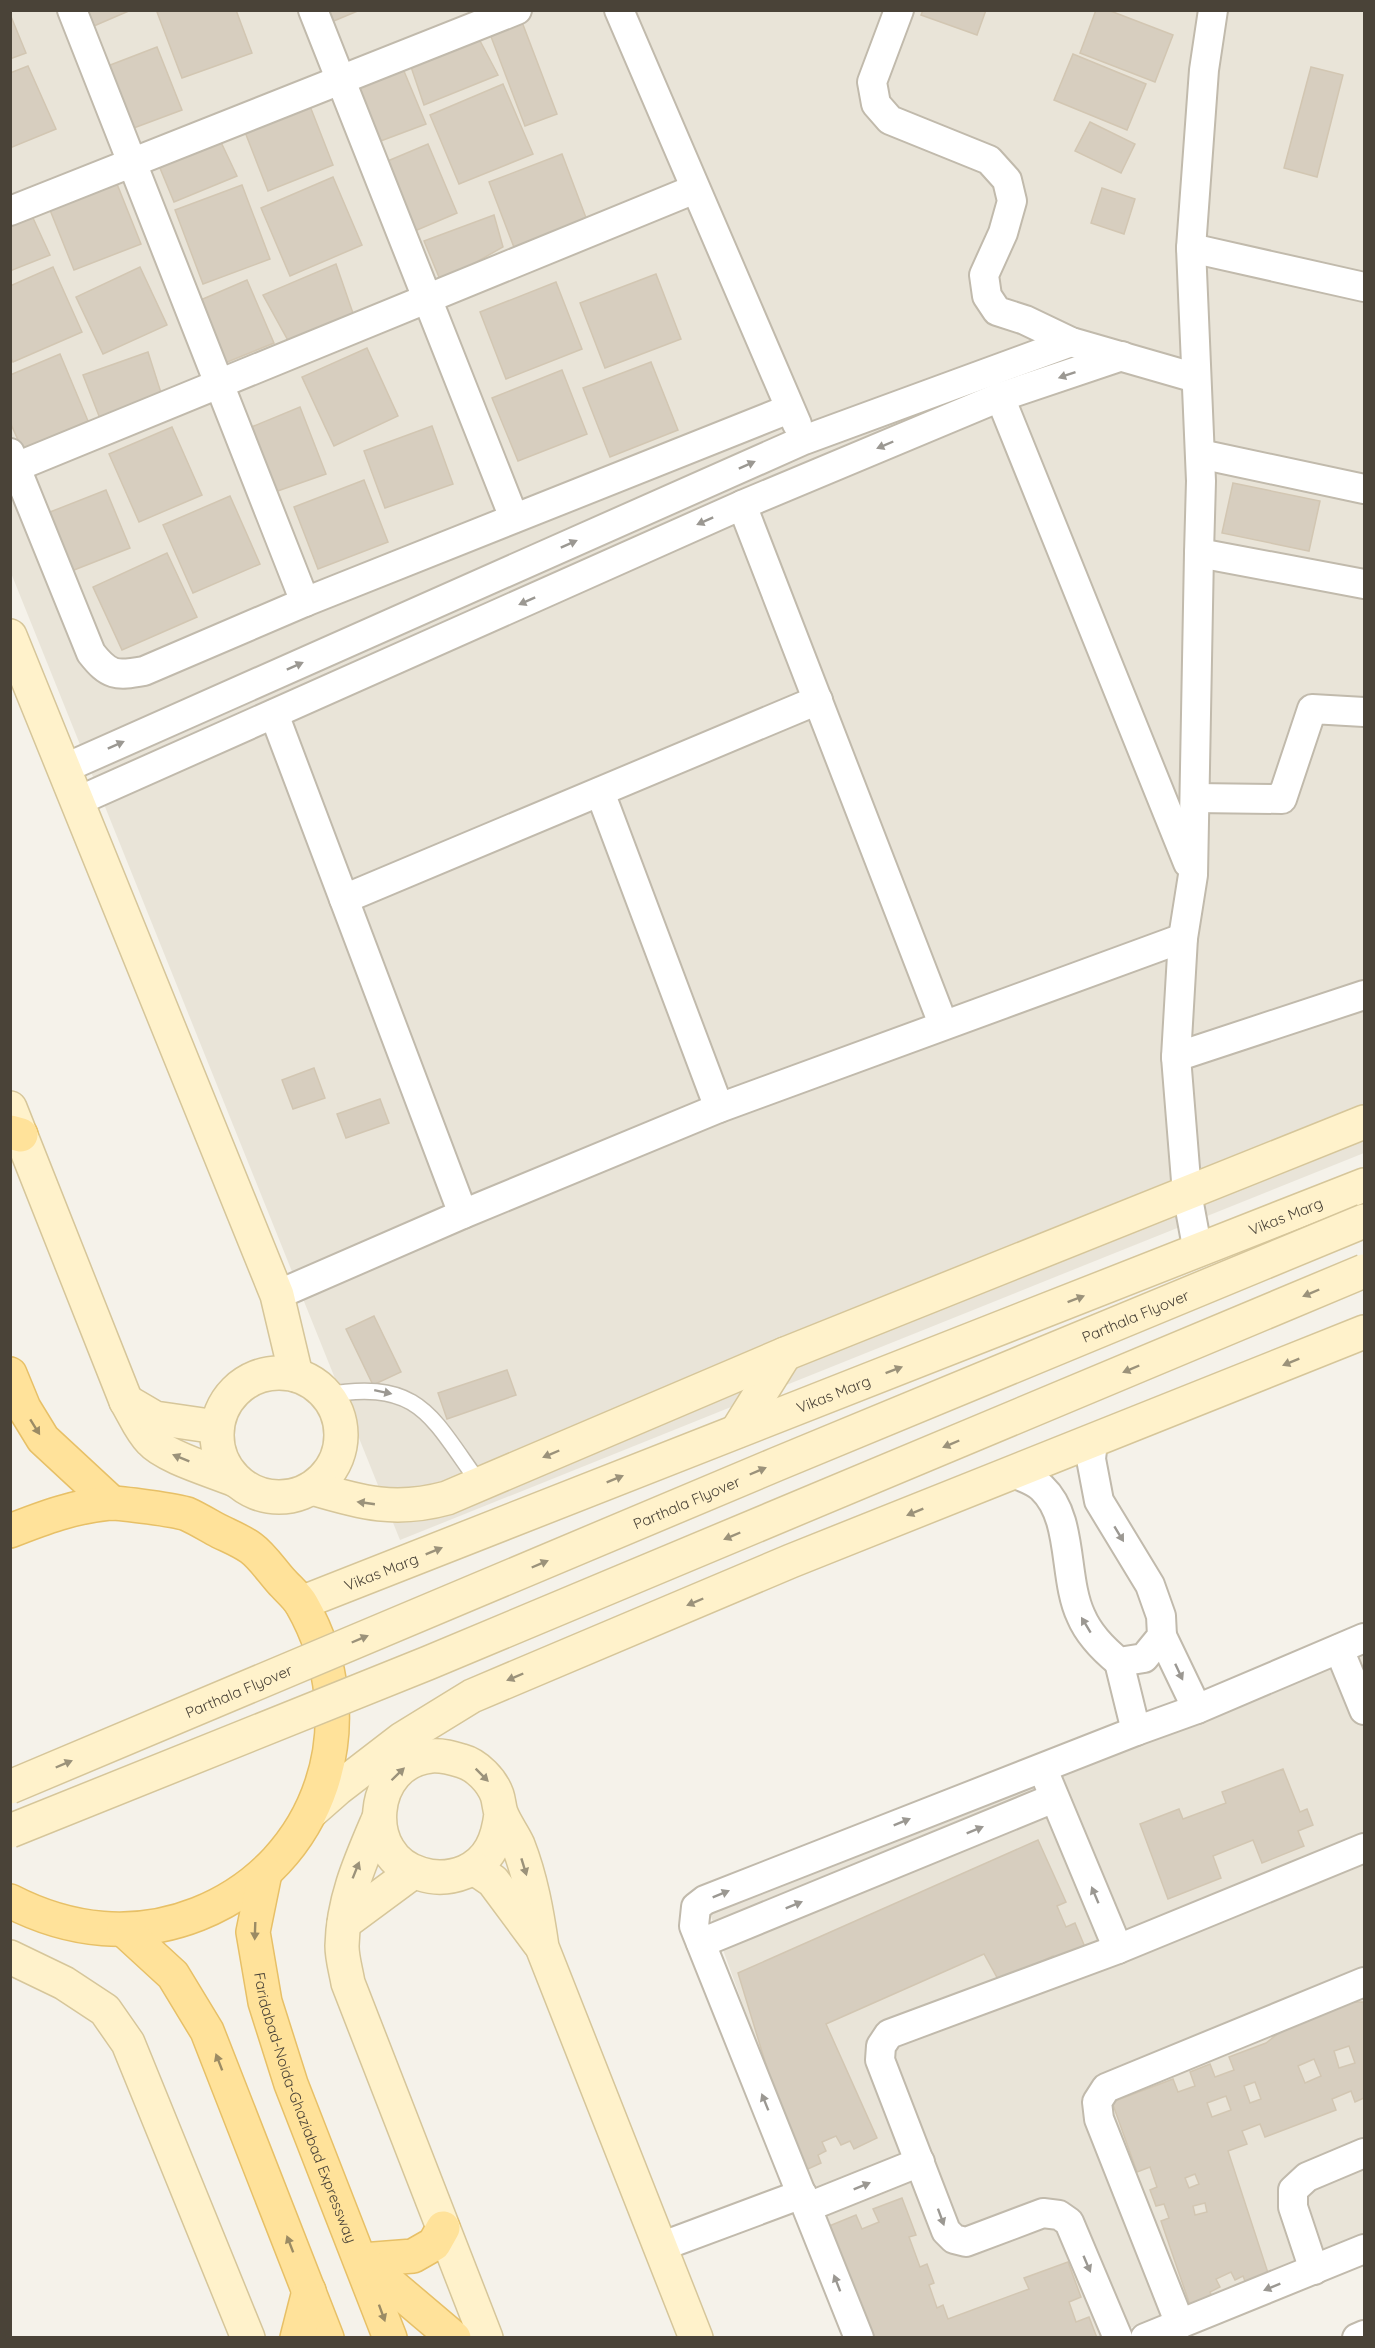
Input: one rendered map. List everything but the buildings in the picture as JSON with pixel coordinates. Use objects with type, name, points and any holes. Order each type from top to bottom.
[{"type":"main road","points":[[10,636],[277,1295],[296,1376]]},
{"type":"main road","points":[[312,1488],[352,1501],[401,1506],[422,1505],[439,1500],[785,1354],[1365,1122]]},
{"type":"main road","points":[[14,1125],[126,1401],[151,1442],[167,1453],[235,1480],[252,1491],[272,1497],[293,1496],[312,1488],[327,1474],[338,1457],[341,1437],[338,1417],[326,1395],[315,1384],[296,1376],[276,1373],[257,1377],[240,1387],[226,1402],[217,1427],[219,1452],[235,1480]]},
{"type":"main road","name":"Vikas Marg","points":[[301,1603],[1365,1185]]},
{"type":"main road","name":"Parthala Flyover","points":[[10,1787],[777,1464],[1365,1221]]},
{"type":"main road","points":[[10,1831],[428,1664],[1365,1271]]},
{"type":"main road","points":[[312,1811],[402,1739],[483,1691],[781,1565],[1013,1473],[1093,1464],[1365,1332]]},
{"type":"main road","points":[[737,1431],[785,1354]]},
{"type":"main road","points":[[10,1374],[24,1408],[43,1439],[112,1503]]},
{"type":"main road","points":[[126,1401],[155,1418],[217,1427]]},
{"type":"main road","points":[[663,1406],[681,1453]]},
{"type":"main road","points":[[10,1531],[61,1511],[112,1503],[186,1514],[252,1548],[301,1603],[324,1653],[334,1706],[330,1760],[312,1811],[291,1844],[265,1874],[218,1906],[175,1923],[123,1930],[66,1924],[11,1902]]},
{"type":"main road","points":[[445,1756],[459,1704]]},
{"type":"main road","points":[[486,2337],[348,1983],[342,1948],[350,1887],[387,1786],[398,1772],[413,1762],[429,1756],[445,1756],[468,1762],[485,1775],[496,1793],[501,1814],[518,1846],[537,1908],[542,1947],[696,2337]]},
{"type":"main road","points":[[337,1789],[379,1811]]},
{"type":"main road","points":[[379,1811],[381,1836],[388,1851],[399,1863],[413,1872],[433,1878],[455,1876],[474,1868],[489,1853],[499,1834],[501,1814]]},
{"type":"main road","points":[[474,1868],[493,1881],[542,1947]]},
{"type":"main road","points":[[344,1923],[413,1872]]},
{"type":"main road","name":"Faridabad-Noida-Ghaziabad Expressway","points":[[265,1874],[253,1932],[266,2002],[291,2084],[362,2260],[390,2337]]},
{"type":"main road","points":[[123,1930],[173,1975],[207,2031],[327,2337]]},
{"type":"main road","points":[[10,1957],[64,1983],[105,2010],[128,2043],[248,2337]]},
{"type":"main road","points":[[362,2260],[413,2256],[434,2244],[443,2228]]},
{"type":"main road","points":[[362,2260],[454,2337]]},
{"type":"main road","points":[[297,2337],[309,2291]]},
{"type":"street","points":[[72,10],[305,602]]},
{"type":"street","points":[[313,10],[514,518]]},
{"type":"street","points":[[10,211],[516,10]]},
{"type":"street","points":[[619,10],[789,409],[820,472]]},
{"type":"street","points":[[899,10],[872,82],[876,104],[890,120],[989,160],[1006,180],[1012,201],[1003,233],[984,274],[987,296],[998,311],[1025,320],[1071,342],[1196,378]]},
{"type":"street","points":[[1198,1252],[1187,1193],[1176,1057],[1184,938],[1193,875],[1195,798],[1200,454],[1191,248],[1204,70],[1213,10]]},
{"type":"street","points":[[695,189],[219,384],[13,460],[91,653],[104,669],[120,675],[144,671],[305,602],[789,409]]},
{"type":"street","points":[[1191,248],[1365,287]]},
{"type":"street","points":[[63,769],[804,440],[1071,342]]},
{"type":"street","points":[[78,801],[742,505],[1000,397],[1122,357]]},
{"type":"street","points":[[1000,397],[1193,875]]},
{"type":"street","points":[[1200,454],[1365,489]]},
{"type":"street","points":[[742,505],[943,1024]]},
{"type":"street","points":[[1199,553],[1365,584]]},
{"type":"street","points":[[344,899],[818,700]]},
{"type":"street","points":[[1195,798],[1282,799],[1312,709],[1365,712]]},
{"type":"street","points":[[274,714],[464,1214]]},
{"type":"street","points":[[600,792],[719,1108]]},
{"type":"street","points":[[277,1295],[719,1108],[943,1024],[1184,938]]},
{"type":"street","points":[[1176,1057],[1365,995]]},
{"type":"street","points":[[1093,1464],[1077,1463],[1057,1468],[1047,1477],[1049,1497],[1060,1516],[1068,1569],[1080,1615],[1097,1643],[1119,1662],[1136,1731]]},
{"type":"street","points":[[1013,1473],[1071,1511],[1092,1502],[1095,1495],[1093,1464]]},
{"type":"street","points":[[1093,1464],[1099,1501],[1150,1586],[1161,1616],[1162,1636],[1197,1709]]},
{"type":"street","points":[[1119,1662],[1144,1658],[1162,1636]]},
{"type":"street","points":[[859,2337],[694,1926],[696,1907],[705,1900],[1042,1767],[1197,1709],[1352,1643],[1363,1701]]},
{"type":"street","points":[[1042,1767],[1118,1949]]},
{"type":"street","points":[[701,1943],[1054,1798]]},
{"type":"street","points":[[1118,2337],[1069,2222],[1059,2215],[1043,2213],[966,2241],[954,2239],[946,2232],[921,2162],[879,2060],[881,2046],[889,2034],[1118,1949],[1365,1848]]},
{"type":"street","points":[[1180,2324],[1099,2119],[1097,2102],[1106,2088],[1365,1982]]},
{"type":"street","points":[[1314,2270],[1293,2207],[1293,2190],[1307,2177],[1365,2153]]},
{"type":"street","points":[[660,2247],[921,2162]]},
{"type":"street","points":[[1145,2337],[1365,2248]]},
{"type":"street","points":[[1357,2337],[1365,2335]]},
{"type":"lane","points":[[326,1395],[371,1389],[403,1396],[424,1410],[480,1484]]},
{"type":"shaded area","points":[[11,11],[1364,11],[1364,1153],[400,1540],[11,573]]},
{"type":"shaded area","points":[[1364,1633],[1364,2248],[1105,2337],[863,2337],[705,1900]]}]
